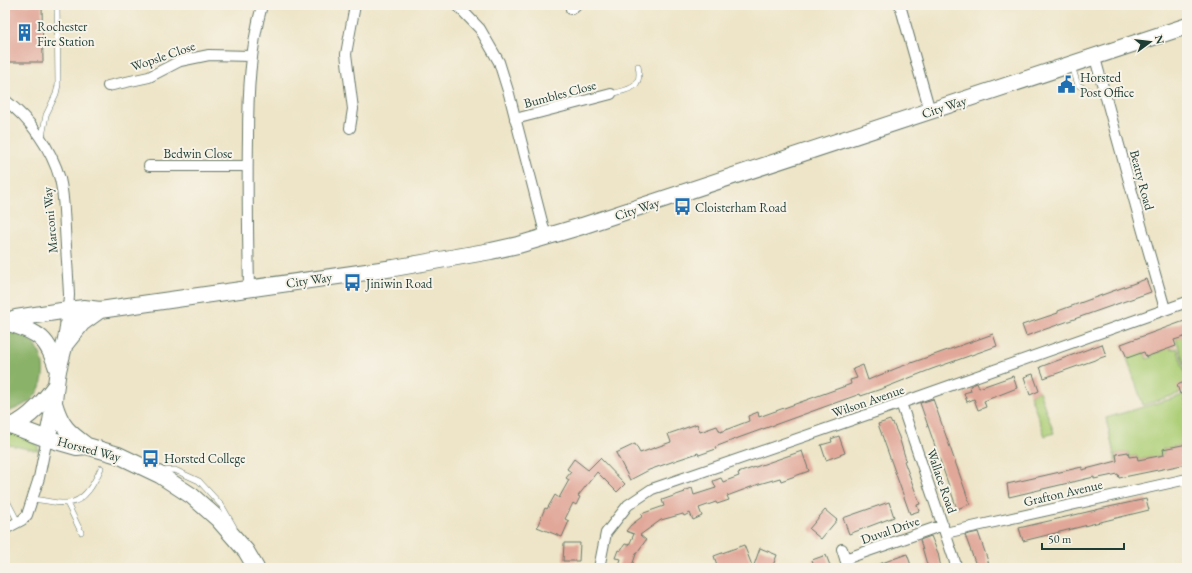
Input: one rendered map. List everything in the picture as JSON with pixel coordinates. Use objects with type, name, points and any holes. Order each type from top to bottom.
[{"type":"main road","name":"City Way","points":[[6,322],[16,318],[68,310],[84,308],[100,310],[443,260],[505,248],[630,211],[930,111],[1095,58],[1187,26]]},
{"type":"main road","points":[[47,438],[51,427],[57,378],[65,344],[69,316],[68,310]]},
{"type":"main road","points":[[65,344],[82,323],[100,310]]},
{"type":"main road","points":[[6,322],[32,331],[44,340],[53,354],[57,378],[38,407],[20,422],[8,425]]},
{"type":"main road","points":[[54,402],[63,425],[69,432],[87,446]]},
{"type":"main road","name":"Horsted Way","points":[[8,425],[77,447],[87,446],[118,455],[155,472],[192,496],[218,519],[246,551],[256,568]]},
{"type":"street","points":[[249,288],[247,166],[248,82],[256,24],[262,5]]},
{"type":"street","points":[[350,128],[353,109],[346,54],[355,5]]},
{"type":"street","points":[[458,5],[480,29],[499,62],[509,94],[546,237]]},
{"type":"street","points":[[900,5],[930,111]]},
{"type":"street","name":"Wopsle Close","points":[[108,86],[149,77],[180,61],[209,54],[251,56]]},
{"type":"street","name":"Beatty Road","points":[[1095,58],[1165,309]]},
{"type":"street","name":"Bumbles Close","points":[[515,119],[611,94]]},
{"type":"street","name":"Marconi Way","points":[[5,100],[15,107],[32,125],[41,138],[52,157],[59,179],[63,197],[69,295],[68,310]]},
{"type":"street","name":"Bedwin Close","points":[[150,166],[247,166]]},
{"type":"street","name":"Wilson Avenue","points":[[599,568],[606,533],[628,505],[652,489],[1187,302]]},
{"type":"street","name":"Wallace Road","points":[[901,403],[957,568]]},
{"type":"street","points":[[5,529],[27,515],[40,474],[47,438]]},
{"type":"street","name":"Grafton Avenue","points":[[944,529],[1187,479]]},
{"type":"street","name":"Duval Drive","points":[[842,549],[847,563],[944,529]]},
{"type":"lane","points":[[41,138],[46,115],[56,94],[58,85],[57,5]]},
{"type":"lane","points":[[1072,65],[1078,85],[1092,92],[1104,90]]},
{"type":"lane","points":[[611,94],[633,87],[637,84],[640,74],[638,66]]},
{"type":"lane","points":[[33,499],[67,504],[73,502],[93,485],[101,468]]},
{"type":"lane","points":[[5,497],[18,522]]},
{"type":"lane","points":[[67,504],[81,532]]},
{"type":"green space","points":[[12,330],[26,335],[35,345],[42,360],[43,378],[36,394],[30,401],[5,413],[5,331]]},
{"type":"green space","points":[[1187,335],[1187,373],[1176,339]]},
{"type":"green space","points":[[1169,345],[1171,350],[1177,348],[1187,380],[1187,391],[1143,405],[1127,358],[1131,357],[1131,355],[1144,352],[1147,359],[1152,357],[1149,351],[1154,354],[1163,351]]},
{"type":"green space","points":[[1039,391],[1054,433],[1045,436],[1030,395]]},
{"type":"green space","points":[[1184,395],[1187,409],[1187,444],[1163,449],[1164,455],[1138,460],[1137,456],[1129,457],[1128,452],[1116,454],[1118,463],[1116,463],[1106,418]]},
{"type":"green space","points":[[5,430],[32,439],[38,447],[38,451],[5,444]]},
{"type":"building","name":"Rochester Fire Station","points":[[5,5],[42,5],[43,62],[5,62]]},
{"type":"building","points":[[1146,279],[1151,292],[1026,336],[1022,325],[1058,313],[1058,311]]},
{"type":"building","points":[[1187,320],[1187,336],[1174,340],[1176,346],[1146,357],[1144,352],[1127,358],[1121,344]]},
{"type":"building","points":[[993,334],[997,346],[884,388],[861,396],[860,394],[741,437],[715,447],[716,449],[699,455],[698,453],[649,470],[630,480],[616,453],[635,444],[640,453],[671,442],[668,434],[697,424],[700,432],[717,426],[720,432],[749,421],[748,416],[758,412],[759,417],[851,384],[850,380],[857,378],[853,369],[863,365],[868,380],[897,368]]},
{"type":"building","points":[[1102,344],[1106,356],[1044,378],[1040,367]]},
{"type":"building","points":[[1033,374],[1039,391],[1030,395],[1024,377]]},
{"type":"building","points":[[1013,376],[1017,388],[984,401],[986,407],[978,410],[974,399],[967,402],[964,393],[971,391],[970,386],[977,383],[979,388]]},
{"type":"building","points":[[1187,381],[1187,391],[1180,394],[1177,385]]},
{"type":"building","points":[[933,399],[970,504],[957,509],[920,403]]},
{"type":"building","points":[[890,420],[892,424],[893,423],[899,437],[906,460],[904,461],[920,504],[917,505],[919,511],[910,514],[878,424]]},
{"type":"building","points":[[839,436],[845,453],[826,460],[821,445],[832,442],[831,439]]},
{"type":"building","points":[[1187,444],[1187,464],[1119,478],[1118,474],[1094,479],[1094,477],[1009,497],[1007,484],[1082,467],[1082,470],[1117,461],[1116,454],[1128,452],[1129,457],[1137,456],[1138,460],[1164,455],[1163,449]]},
{"type":"building","points":[[802,451],[809,471],[781,481],[780,478],[759,484],[727,496],[729,500],[717,504],[716,502],[699,508],[702,516],[693,520],[690,513],[684,516],[683,514],[661,520],[640,535],[646,540],[636,554],[632,566],[630,566],[630,568],[618,568],[621,559],[615,558],[618,550],[620,551],[625,544],[629,545],[634,534],[626,531],[643,516],[641,514],[664,506],[662,500],[692,488],[694,495],[716,488],[713,481],[721,478],[723,482],[739,476],[738,473]]},
{"type":"building","points":[[600,458],[625,484],[617,492],[597,472],[578,496],[580,497],[576,505],[573,503],[565,519],[569,521],[562,537],[537,527],[545,508],[547,509],[555,495],[559,498],[569,480],[566,478],[571,472],[567,469],[574,459],[588,470]]},
{"type":"building","points":[[1146,499],[1149,510],[1023,541],[1019,528],[1104,508]]},
{"type":"building","points":[[889,502],[894,517],[849,534],[843,518]]},
{"type":"building","points":[[825,510],[837,520],[821,539],[809,529]]},
{"type":"building","points":[[978,532],[990,568],[977,568],[965,535]]},
{"type":"building","points":[[931,536],[938,553],[941,568],[928,568],[920,540]]},
{"type":"building","points":[[564,543],[580,543],[579,561],[563,561]]},
{"type":"building","points":[[744,545],[753,568],[718,568],[714,556]]},
{"type":"building","points":[[760,548],[777,555],[772,568],[753,568]]},
{"type":"building","points":[[907,554],[912,568],[871,567]]},
{"type":"building","points":[[826,555],[831,568],[815,568],[812,560]]},
{"type":"place","name":"Rochester Fire Station","points":[[24,33]]},
{"type":"place","name":"Horsted Post Office","points":[[1067,84]]},
{"type":"place","name":"Cloisterham Road","points":[[682,207]]},
{"type":"place","name":"Jiniwin Road","points":[[353,283]]},
{"type":"place","name":"Horsted College","points":[[151,458]]}]
